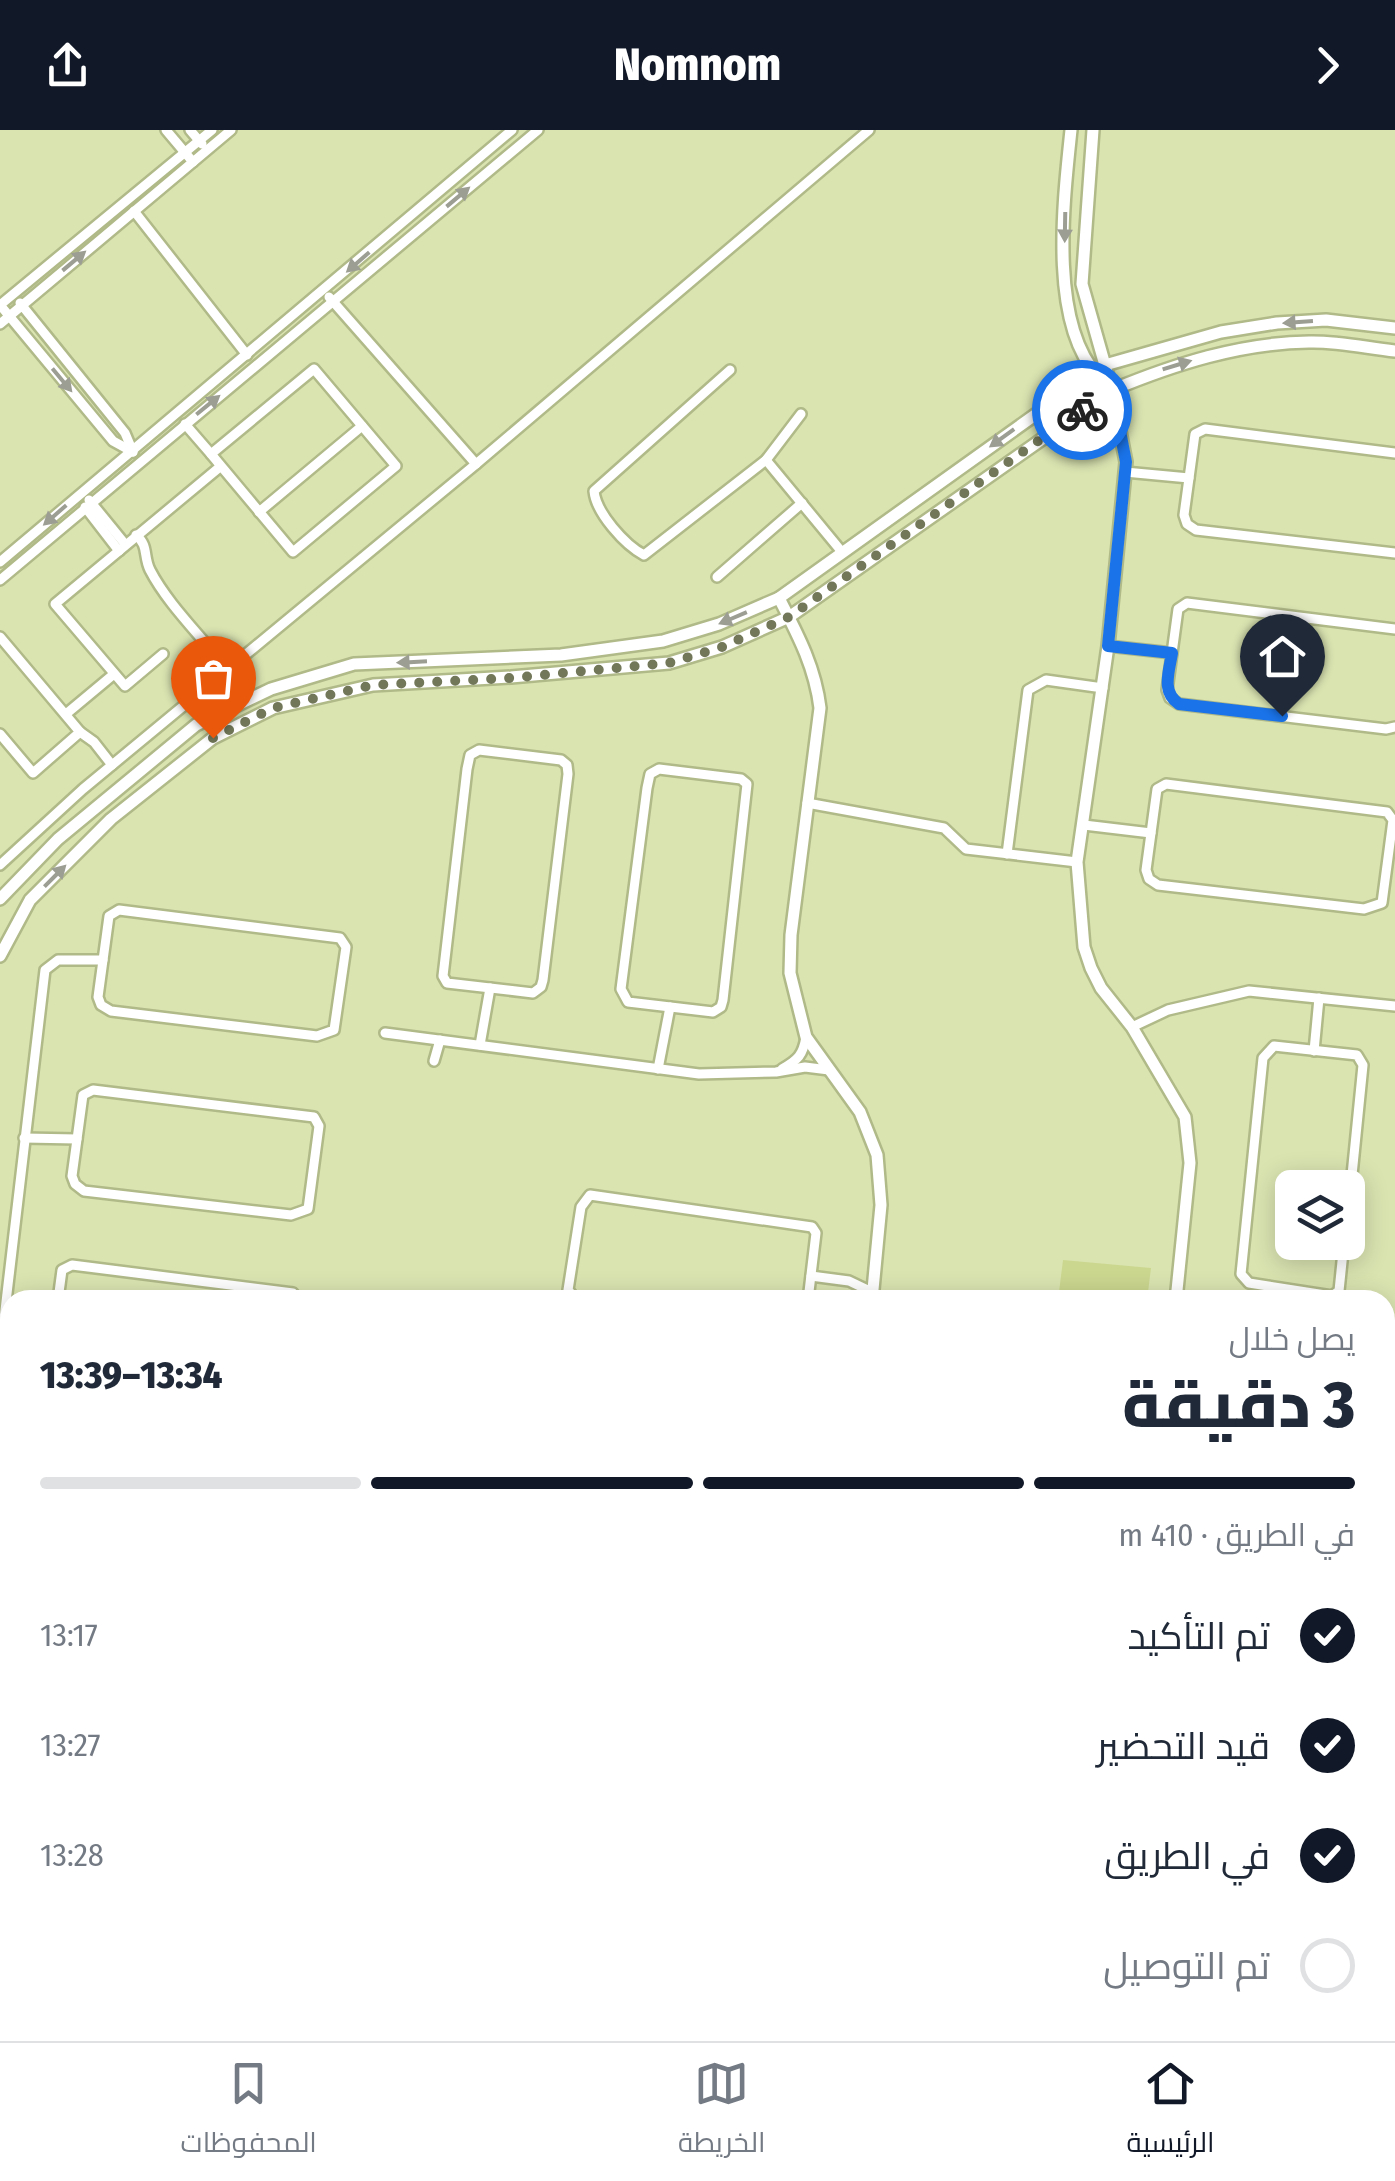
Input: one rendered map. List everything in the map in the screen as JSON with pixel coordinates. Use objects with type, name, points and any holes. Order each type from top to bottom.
[{"type":"street","points":[[166,130],[193,162]]},
{"type":"street","points":[[190,130],[207,150]]},
{"type":"street","points":[[133,452],[113,440],[0,305],[212,130]]},
{"type":"street","points":[[0,324],[231,130]]},
{"type":"street","points":[[0,562],[512,130]]},
{"type":"street","points":[[0,580],[538,130]]},
{"type":"street","points":[[0,865],[112,765],[476,464],[869,130]]},
{"type":"street","points":[[1071,130],[1064,284],[1070,318],[1112,390],[1124,444],[1125,472],[1108,646],[1078,862],[1084,948],[1100,988],[1132,1027],[1185,1118],[1190,1164],[1177,1290]]},
{"type":"street","points":[[1093,130],[1082,284],[1099,368]]},
{"type":"street","points":[[134,212],[247,356]]},
{"type":"street","points":[[325,290],[476,464]]},
{"type":"street","points":[[13,294],[126,433],[133,452]]},
{"type":"street","points":[[0,898],[58,838],[196,726],[271,689],[354,664],[560,655],[664,641],[720,624],[779,598],[1099,368],[1221,332],[1277,323],[1326,320],[1395,328]]},
{"type":"street","points":[[0,956],[30,900],[111,818],[213,738],[273,708],[373,685],[511,678],[669,663],[722,647],[789,617],[1112,390],[1162,370],[1248,346],[1312,342],[1395,352]]},
{"type":"street","points":[[185,424],[293,552],[396,466],[314,369],[211,454]]},
{"type":"street","points":[[730,370],[594,491],[595,505],[635,550],[644,555],[766,460],[801,414]]},
{"type":"street","points":[[259,512],[362,426]]},
{"type":"street","points":[[1395,453],[1205,429],[1195,434],[1184,516],[1196,530],[1395,553]]},
{"type":"street","points":[[766,460],[842,552]]},
{"type":"street","points":[[163,654],[125,686],[55,604],[221,466]]},
{"type":"street","points":[[1125,472],[1189,478]]},
{"type":"street","points":[[83,491],[88,505],[122,547]]},
{"type":"street","points":[[717,577],[802,503]]},
{"type":"street","points":[[136,535],[147,548],[146,564],[155,579],[217,657]]},
{"type":"street","points":[[779,598],[815,675],[820,708],[790,973],[806,1037],[860,1112],[877,1155],[882,1205],[873,1290]]},
{"type":"street","points":[[1395,630],[1188,603],[1178,608],[1167,690],[1179,704],[1395,727]]},
{"type":"street","points":[[0,637],[112,765]]},
{"type":"street","points":[[1108,646],[1172,653]]},
{"type":"street","points":[[66,714],[114,674]]},
{"type":"street","points":[[1007,854],[1028,690],[1046,680],[1102,688]]},
{"type":"street","points":[[0,734],[33,773],[80,732]]},
{"type":"street","points":[[479,750],[561,760],[567,765],[568,774],[543,980],[533,993],[490,988],[448,983],[441,970],[470,755],[479,750]]},
{"type":"street","points":[[659,769],[741,779],[747,784],[748,793],[723,1000],[713,1012],[670,1007],[628,1002],[621,990],[650,774],[659,769]]},
{"type":"street","points":[[1166,784],[1388,812],[1393,820],[1382,904],[1364,909],[1158,885],[1146,870],[1151,833],[1157,789],[1166,784]]},
{"type":"street","points":[[807,803],[944,828],[966,849],[1078,862]]},
{"type":"street","points":[[1084,824],[1151,833]]},
{"type":"street","points":[[119,910],[340,938],[346,946],[334,1030],[317,1036],[111,1011],[98,997],[104,960],[110,916],[119,910]]},
{"type":"street","points":[[11,1290],[44,970],[58,960],[104,960]]},
{"type":"street","points":[[480,1045],[490,988]]},
{"type":"street","points":[[1132,1027],[1168,1010],[1249,991],[1395,1006]]},
{"type":"street","points":[[1314,1051],[1319,998]]},
{"type":"street","points":[[658,1068],[670,1007]]},
{"type":"street","points":[[385,1033],[699,1074],[776,1072],[806,1067],[829,1070]]},
{"type":"street","points":[[776,1072],[798,1060],[804,1052],[806,1037]]},
{"type":"street","points":[[434,1061],[440,1040]]},
{"type":"street","points":[[1294,1290],[1249,1283],[1241,1274],[1263,1058],[1274,1046],[1356,1055],[1364,1065],[1353,1170]]},
{"type":"street","points":[[93,1090],[314,1118],[320,1126],[308,1209],[291,1215],[84,1190],[72,1176],[77,1139],[83,1095],[93,1090]]},
{"type":"street","points":[[24,1138],[77,1139]]},
{"type":"street","points":[[568,1290],[581,1207],[590,1196],[806,1224],[816,1233],[809,1290]]},
{"type":"street","points":[[1339,1290],[1342,1260]]},
{"type":"street","points":[[59,1290],[62,1270],[72,1265],[269,1290]]},
{"type":"street","points":[[811,1276],[849,1281],[863,1290]]},
{"type":"green space","points":[[1063,1260],[1151,1268],[1148,1290],[1059,1290]]},
{"type":"way so far","points":[[213,738],[273,708],[373,685],[511,678],[669,663],[722,647],[789,617],[1082,410]]},
{"type":"route","points":[[1082,410],[1112,390],[1126,462],[1108,646],[1172,653],[1167,690],[1179,704],[1282,716]]}]
